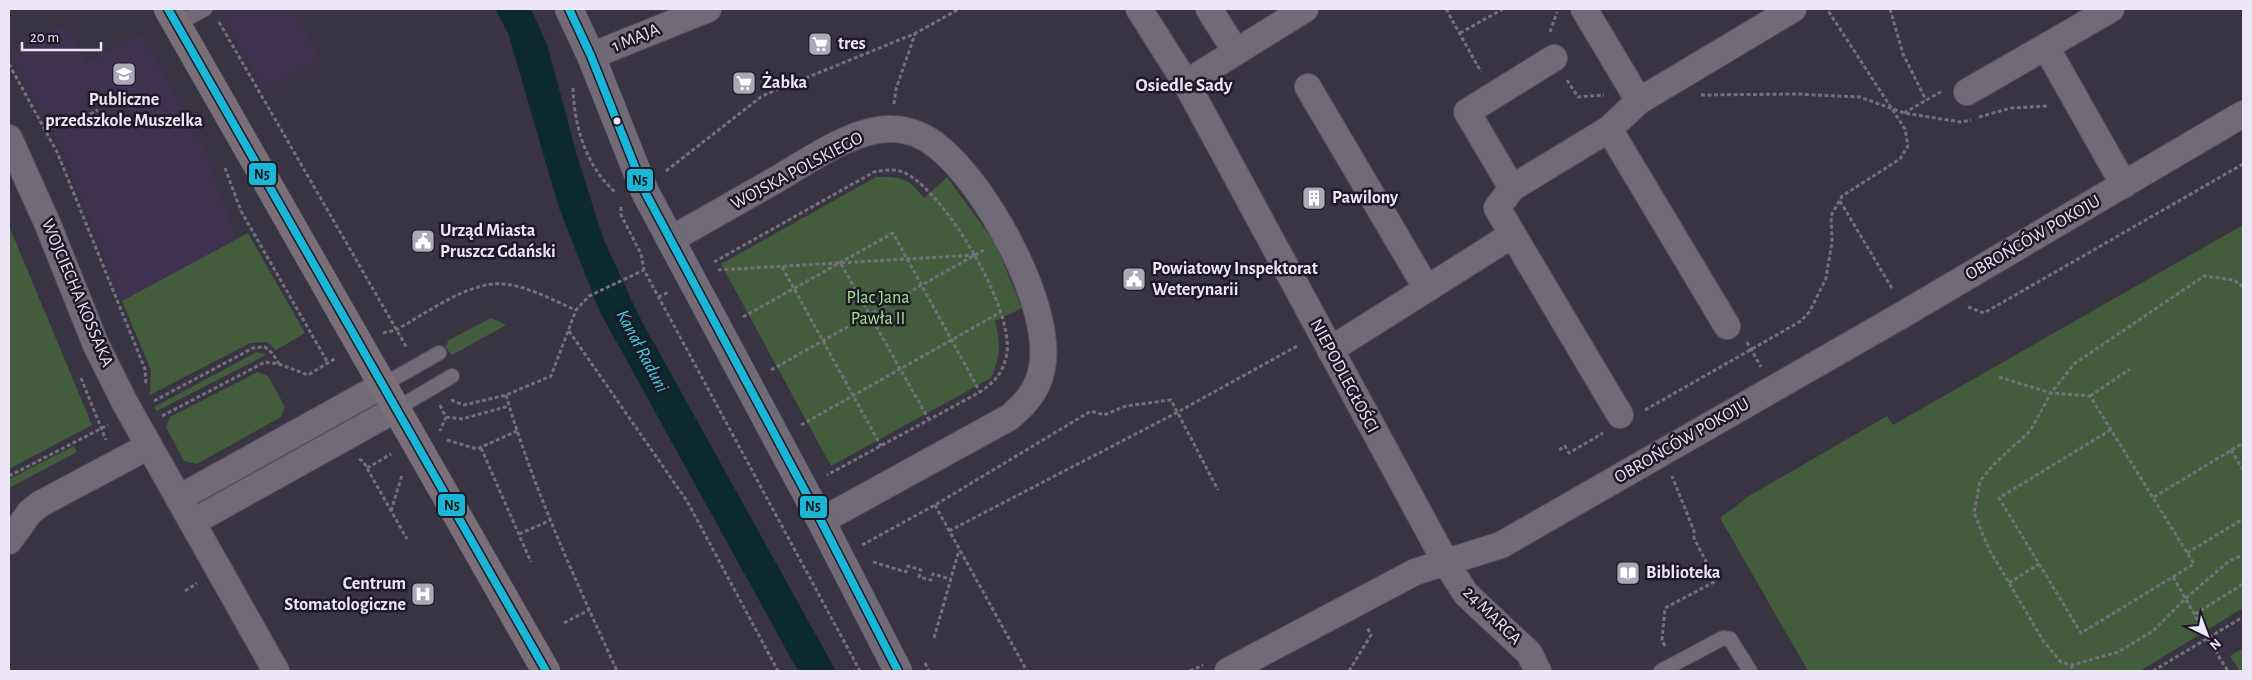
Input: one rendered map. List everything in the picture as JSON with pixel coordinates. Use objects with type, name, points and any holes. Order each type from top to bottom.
[{"type":"main road","points":[[173,16],[381,386],[546,671]]},
{"type":"street","points":[[568,9],[591,56],[645,192],[821,521],[898,671]]},
{"type":"street","name":"NIEPODLEGŁOŚCI","points":[[1139,9],[1186,83],[1445,561]]},
{"type":"street","points":[[1209,9],[1236,52]]},
{"type":"street","points":[[1186,83],[1305,9]]},
{"type":"street","points":[[1584,9],[1634,93]]},
{"type":"street","points":[[1622,420],[1512,235],[1498,208],[1512,188],[1609,128],[1634,93],[1672,82],[1793,9]]},
{"type":"street","points":[[1968,92],[2111,9]]},
{"type":"street","name":"1 MAJA","points":[[591,56],[694,11]]},
{"type":"street","points":[[2046,46],[2124,185]]},
{"type":"street","points":[[1512,188],[1467,112],[1554,58]]},
{"type":"street","points":[[1308,87],[1427,289]]},
{"type":"street","name":"OBROŃCÓW POKOJU","points":[[1228,671],[1415,572],[1501,544],[2124,185],[2243,114]]},
{"type":"street","points":[[1609,128],[1726,326]]},
{"type":"street","name":"WOJSKA POLSKIEGO","points":[[670,240],[832,148],[866,133],[892,129],[913,132],[938,146],[972,182],[1006,238],[1034,297],[1042,329],[1042,367],[1037,387],[1024,405],[1010,417],[821,521]]},
{"type":"street","name":"WOJCIECHA KOSSAKA","points":[[9,138],[48,225],[96,345],[139,409],[149,446],[276,671]]},
{"type":"street","points":[[1330,350],[1512,235]]},
{"type":"street","points":[[179,498],[381,386]]},
{"type":"street","points":[[193,522],[396,410]]},
{"type":"street","points":[[9,540],[26,516],[40,504],[149,446]]},
{"type":"street","name":"24 MARCA","points":[[1445,561],[1466,594],[1529,653],[1538,671]]},
{"type":"lane","points":[[173,16],[210,13]]},
{"type":"lane","points":[[381,386],[439,352]]},
{"type":"lane","points":[[396,410],[452,376]]},
{"type":"lane","points":[[1661,671],[1723,638],[1730,639],[1750,671]]},
{"type":"path","points":[[663,173],[762,96],[916,33],[959,9]]},
{"type":"path","points":[[1446,9],[1493,96]]},
{"type":"path","points":[[1460,33],[1502,9]]},
{"type":"path","points":[[1559,450],[1565,446],[1569,453],[1622,420],[1801,321],[1810,312],[1826,278],[1832,242],[1831,216],[1842,196],[1900,159],[1908,146],[1905,129],[1827,9]]},
{"type":"path","points":[[1890,9],[1902,54],[1926,100]]},
{"type":"path","points":[[210,13],[396,330],[476,286],[503,283],[576,310]]},
{"type":"path","points":[[892,129],[896,89],[916,33]]},
{"type":"path","points":[[1554,58],[1578,97],[1599,94],[1616,96],[1634,93]]},
{"type":"path","points":[[9,64],[52,142],[145,370],[139,409]]},
{"type":"path","points":[[572,79],[574,108],[587,153],[602,180],[622,198],[621,215],[642,254],[644,270],[860,671]]},
{"type":"path","points":[[1672,82],[1679,93],[1686,95],[1796,94],[1860,98],[1893,110],[1961,122],[2011,108],[2060,106],[2075,98]]},
{"type":"path","points":[[84,117],[98,110]]},
{"type":"path","points":[[225,166],[241,211],[328,363]]},
{"type":"path","points":[[714,262],[874,172],[892,170],[906,173],[921,183],[942,206],[975,256],[993,291],[1001,312],[1007,352],[1002,369],[995,381],[980,392],[826,476]]},
{"type":"path","points":[[1840,200],[1897,297]]},
{"type":"path","points":[[743,317],[841,264],[893,233],[980,392]]},
{"type":"path","points":[[771,370],[1006,238]]},
{"type":"path","points":[[713,271],[975,256]]},
{"type":"path","points":[[841,264],[929,420]]},
{"type":"path","points":[[782,267],[881,446]]},
{"type":"path","points":[[517,431],[481,448],[448,441],[440,433],[446,417],[438,401],[452,400],[464,405],[506,395],[551,376],[576,310],[589,296],[644,270]]},
{"type":"path","points":[[2243,287],[2234,280],[2204,276],[2074,364],[2051,394],[2030,431],[1994,464],[1980,481],[1974,513],[1989,549],[2044,642],[2061,662],[2072,665],[2118,652],[2153,631],[2186,598],[2229,561],[2243,555]]},
{"type":"path","points":[[800,426],[1001,312]]},
{"type":"path","points":[[950,532],[1176,413],[1305,342],[1297,327],[1313,319]]},
{"type":"path","points":[[569,330],[687,501],[778,671]]},
{"type":"path","points":[[9,476],[253,348],[265,347],[273,354],[279,364],[308,375]]},
{"type":"path","points":[[1751,349],[1764,372]]},
{"type":"path","points":[[1999,377],[2051,394],[2090,396],[2130,369]]},
{"type":"path","points":[[506,395],[517,431],[563,552],[617,671]]},
{"type":"path","points":[[2090,396],[2112,429],[2194,564],[2081,633],[1999,498],[2112,429]]},
{"type":"path","points":[[862,545],[935,505],[1091,412],[1104,415],[1126,406],[1171,400],[1176,413],[1218,490]]},
{"type":"path","points":[[446,417],[462,419],[509,406]]},
{"type":"path","points":[[101,428],[108,444]]},
{"type":"path","points":[[2154,497],[2243,443]]},
{"type":"path","points":[[481,448],[530,562]]},
{"type":"path","points":[[2231,450],[2243,470]]},
{"type":"path","points":[[366,468],[392,454]]},
{"type":"path","points":[[354,458],[363,461],[407,539]]},
{"type":"path","points":[[391,511],[403,472]]},
{"type":"path","points":[[1671,474],[1694,531],[1694,538],[1716,581],[1665,608],[1662,640],[1676,664]]},
{"type":"path","points":[[935,505],[1027,671]]},
{"type":"path","points":[[2187,553],[2243,519]]},
{"type":"path","points":[[518,534],[551,520]]},
{"type":"path","points":[[934,638],[959,549]]},
{"type":"path","points":[[871,562],[906,572],[908,566],[920,570],[919,577],[932,580],[933,574],[950,579]]},
{"type":"path","points":[[2009,582],[2039,564]]},
{"type":"path","points":[[2173,577],[2204,628],[2207,639],[2228,671]]},
{"type":"path","points":[[2195,614],[2243,584]]},
{"type":"path","points":[[564,623],[589,610]]},
{"type":"path","points":[[2153,671],[2243,617]]},
{"type":"path","points":[[1349,671],[1371,635],[1364,621]]},
{"type":"path","points":[[2072,665],[2072,671]]},
{"type":"shaded area","points":[[218,9],[293,9],[320,61],[264,89]]},
{"type":"shaded area","points":[[65,25],[87,63],[141,33],[210,160],[209,164],[237,240],[122,301],[60,145],[10,55]]},
{"type":"green space","name":"Plac Jana Pawła II","points":[[876,177],[898,178],[908,182],[924,198],[947,177],[995,243],[1022,308],[995,321],[999,350],[991,378],[831,466],[721,264]]},
{"type":"green space","points":[[2243,225],[2243,608],[2140,671],[1808,671],[1720,518],[1749,496],[1887,416],[1893,425]]},
{"type":"green space","points":[[9,226],[92,425],[9,469]]},
{"type":"green space","points":[[248,233],[305,333],[276,350],[267,342],[250,343],[150,395],[151,370],[122,301]]},
{"type":"green space","points":[[491,318],[506,325],[452,355],[445,347],[449,340]]},
{"type":"green space","points":[[257,352],[266,355],[157,411],[154,407]]},
{"type":"green space","points":[[258,372],[268,376],[285,407],[281,417],[197,464],[184,461],[166,427],[170,417]]},
{"type":"green space","points":[[331,427],[332,431],[204,501],[202,498]]},
{"type":"green space","points":[[74,446],[77,452],[9,488],[9,479]]},
{"type":"green space","points":[[2243,648],[2243,671],[2240,671],[2230,656]]},
{"type":"water","name":"Kanał Raduni","points":[[495,9],[531,9],[548,47],[575,149],[603,238],[639,316],[836,671],[798,671],[600,312],[559,208],[508,33]]},
{"type":"transit line","name":"N5","points":[[168,9],[546,671]]},
{"type":"transit line","name":"N5","points":[[569,9],[591,56],[645,192],[821,521],[898,671]]},
{"type":"place","name":"tres","points":[[820,44]]},
{"type":"place","name":"Publiczne przedszkole Muszelka","points":[[124,74]]},
{"type":"place","name":"Żabka","points":[[744,83]]},
{"type":"place","name":"Pawilony","points":[[1314,198]]},
{"type":"place","name":"Urząd Miasta Pruszcz Gdański","points":[[423,241]]},
{"type":"place","name":"Powiatowy Inspektorat Weterynarii","points":[[1134,279]]},
{"type":"place","name":"Biblioteka","points":[[1628,573]]},
{"type":"place","name":"Centrum Stomatologiczne","points":[[423,594]]},
{"type":"district","name":"Osiedle Sady","points":[[1184,85]]}]
